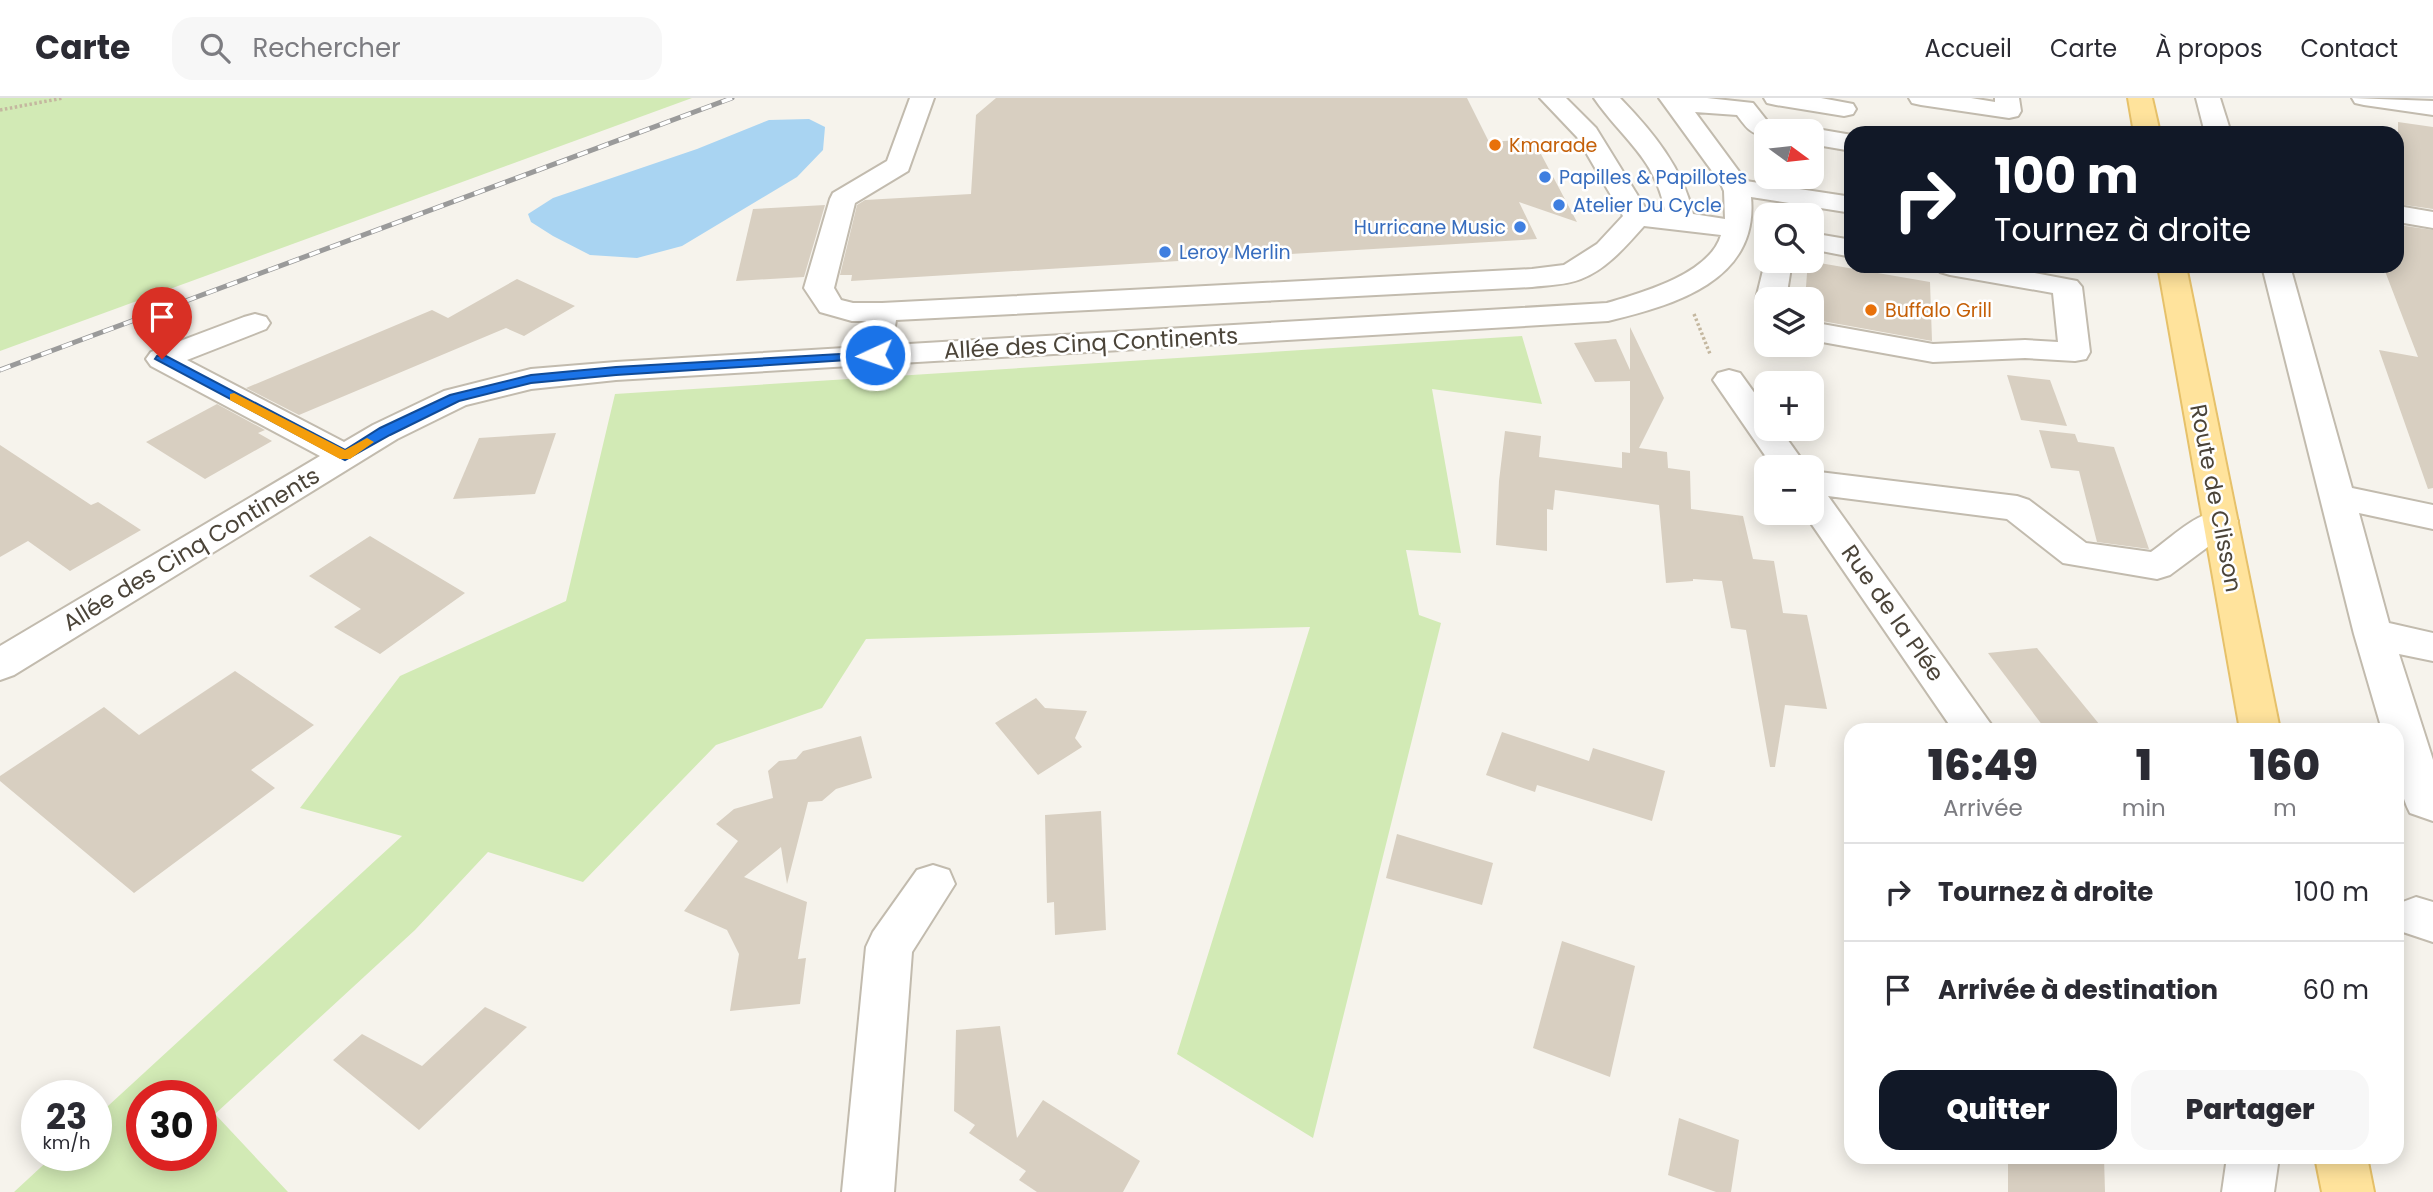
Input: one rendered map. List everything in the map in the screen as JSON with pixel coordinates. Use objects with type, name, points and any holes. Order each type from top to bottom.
[{"type":"main road","points":[[2140,98],[2146,126]]},
{"type":"main road","name":"Route de Clisson","points":[[2173,273],[2259,723]]},
{"type":"main road","points":[[2342,1164],[2348,1192]]},
{"type":"street","points":[[922,98],[899,165],[843,199],[819,288],[830,306],[852,312],[881,312],[1559,275],[1572,273],[1607,250],[1637,218],[1681,220],[1742,235],[1737,189],[1711,149],[1673,100]]},
{"type":"street","points":[[1552,98],[1587,132],[1637,218]]},
{"type":"street","points":[[1606,98],[1634,125],[1661,166],[1678,197],[1681,220]]},
{"type":"street","points":[[1776,98],[1844,109]]},
{"type":"street","points":[[1921,98],[2009,114]]},
{"type":"street","points":[[2208,98],[2216,126]]},
{"type":"street","points":[[2364,98],[2433,108]]},
{"type":"street","points":[[1673,100],[1752,103]]},
{"type":"street","points":[[1824,138],[1844,142]]},
{"type":"street","points":[[1711,149],[1745,150]]},
{"type":"street","points":[[1737,189],[1759,188],[1844,204]]},
{"type":"street","points":[[2404,215],[2433,220]]},
{"type":"street","name":"Allée des Cinq Continents","points":[[0,665],[385,432],[455,398],[531,379],[616,371],[1608,312],[1657,299],[1701,277],[1727,256],[1742,235]]},
{"type":"street","points":[[1824,244],[1844,248]]},
{"type":"street","points":[[1824,333],[1933,353],[2025,349],[2075,352],[2067,287],[1989,273]]},
{"type":"street","points":[[2278,273],[2373,634],[2401,723]]},
{"type":"street","points":[[875,355],[881,312]]},
{"type":"street","points":[[255,323],[162,359],[345,456]]},
{"type":"street","points":[[1729,380],[1782,455]]},
{"type":"street","points":[[1824,484],[2017,508],[2076,554],[2157,566],[2220,521]]},
{"type":"street","points":[[2337,497],[2433,517]]},
{"type":"street","name":"Rue de la Plée","points":[[1824,515],[1970,723]]},
{"type":"street","points":[[2373,634],[2433,647]]},
{"type":"street","points":[[2404,734],[2425,801],[2433,803]]},
{"type":"street","points":[[869,1192],[889,947],[933,884]]},
{"type":"path","points":[[0,110],[63,98]]},
{"type":"path","points":[[1670,293],[1696,316],[1700,324],[1701,339],[1729,380]]},
{"type":"green space","points":[[0,98],[692,98],[0,351]]},
{"type":"green space","points":[[1522,336],[1542,404],[1432,389],[1461,553],[1406,550],[1419,615],[1441,623],[1313,1138],[1177,1054],[1310,627],[866,639],[822,708],[716,745],[583,882],[488,852],[415,930],[217,1112],[217,1080],[136,1080],[402,836],[300,808],[400,676],[566,601],[615,394]]},
{"type":"green space","points":[[126,1089],[126,1171],[217,1171],[217,1116],[288,1192],[14,1192],[37,1171],[112,1171],[112,1102]]},
{"type":"water","points":[[809,119],[825,127],[823,150],[797,177],[682,246],[637,258],[590,255],[531,222],[528,214],[553,198],[697,149],[769,120]]},
{"type":"building","points":[[996,98],[1467,98],[1489,142],[1533,139],[1577,222],[1519,202],[1537,239],[851,281],[852,275],[840,275],[857,205],[865,200],[971,194],[976,115]]},
{"type":"building","points":[[2398,122],[2433,127],[2433,209],[2404,205],[2404,126],[2398,126]]},
{"type":"building","points":[[825,205],[804,277],[736,281],[753,209]]},
{"type":"building","points":[[2404,226],[2433,230],[2433,488],[2428,489],[2379,350],[2418,357],[2386,273],[2404,273]]},
{"type":"building","name":"Buffalo Grill","points":[[1824,264],[1844,267],[1844,273],[1878,273],[1930,282],[1932,341],[1824,321],[1824,287],[1806,287],[1807,273],[1824,273]]},
{"type":"building","points":[[517,279],[575,306],[524,336],[506,328],[299,415],[246,388],[432,310],[448,318]]},
{"type":"building","points":[[1630,327],[1664,398],[1639,448],[1667,452],[1668,468],[1690,471],[1691,509],[1743,516],[1753,559],[1774,561],[1783,613],[1807,615],[1827,709],[1785,705],[1775,767],[1770,767],[1746,630],[1731,628],[1722,581],[1693,579],[1666,583],[1659,505],[1555,490],[1553,510],[1547,509],[1547,551],[1496,545],[1505,431],[1541,436],[1539,457],[1622,468],[1622,452],[1630,453],[1630,381],[1595,382],[1574,343],[1616,339],[1630,370]]},
{"type":"building","points":[[2007,375],[2050,380],[2067,426],[2021,420]]},
{"type":"building","points":[[217,404],[265,430],[258,433],[272,441],[205,479],[146,442]]},
{"type":"building","points":[[2039,430],[2075,434],[2078,442],[2114,447],[2149,549],[2097,542],[2079,471],[2051,468]]},
{"type":"building","points":[[556,433],[535,494],[453,499],[479,438]]},
{"type":"building","points":[[0,445],[91,505],[98,502],[141,530],[70,571],[28,541],[0,557]]},
{"type":"building","points":[[370,536],[465,593],[380,654],[334,627],[361,609],[309,576]]},
{"type":"building","points":[[2037,648],[2098,723],[2041,723],[1988,653]]},
{"type":"building","points":[[235,671],[314,725],[251,770],[275,788],[134,893],[0,781],[0,776],[104,707],[139,735]]},
{"type":"building","points":[[1036,698],[1045,708],[1087,711],[1075,738],[1082,747],[1038,775],[995,723]]},
{"type":"building","points":[[1502,732],[1589,761],[1593,748],[1665,771],[1652,821],[1537,785],[1535,792],[1486,775]]},
{"type":"building","points":[[861,736],[872,778],[836,789],[822,801],[808,802],[787,884],[781,847],[744,877],[807,902],[798,959],[806,958],[800,1004],[730,1011],[739,954],[727,930],[684,911],[738,841],[716,824],[734,809],[773,798],[768,771],[779,761],[796,759],[803,751]]},
{"type":"building","points":[[1101,811],[1106,930],[1055,935],[1054,902],[1047,903],[1045,815]]},
{"type":"building","points":[[1397,834],[1493,863],[1482,905],[1386,878]]},
{"type":"building","points":[[1562,941],[1635,966],[1610,1077],[1533,1048]]},
{"type":"building","points":[[485,1007],[527,1027],[419,1130],[333,1060],[362,1034],[422,1066]]},
{"type":"building","points":[[1000,1026],[1017,1138],[1043,1100],[1140,1161],[1123,1192],[1037,1192],[1019,1180],[1026,1171],[969,1133],[975,1125],[954,1111],[956,1030]]},
{"type":"building","points":[[1679,1118],[1739,1140],[1731,1192],[1716,1192],[1668,1175]]},
{"type":"building","points":[[2008,1164],[2104,1164],[2105,1192],[2008,1192]]},
{"type":"railway","points":[[0,370],[732,98]]},
{"type":"slow traffic","points":[[234,397],[345,456],[367,442]]},
{"type":"place","name":"Kmarade","points":[[1495,145]]},
{"type":"place","name":"Papilles & Papillotes","points":[[1545,177]]},
{"type":"place","name":"Atelier Du Cycle","points":[[1559,205]]},
{"type":"place","name":"Hurricane Music","points":[[1520,227]]},
{"type":"place","name":"Leroy Merlin","points":[[1165,252]]},
{"type":"place","name":"Buffalo Grill","points":[[1871,310]]},
{"type":"route","points":[[162,359],[345,456],[385,432],[455,398],[531,379],[875,355]]}]
